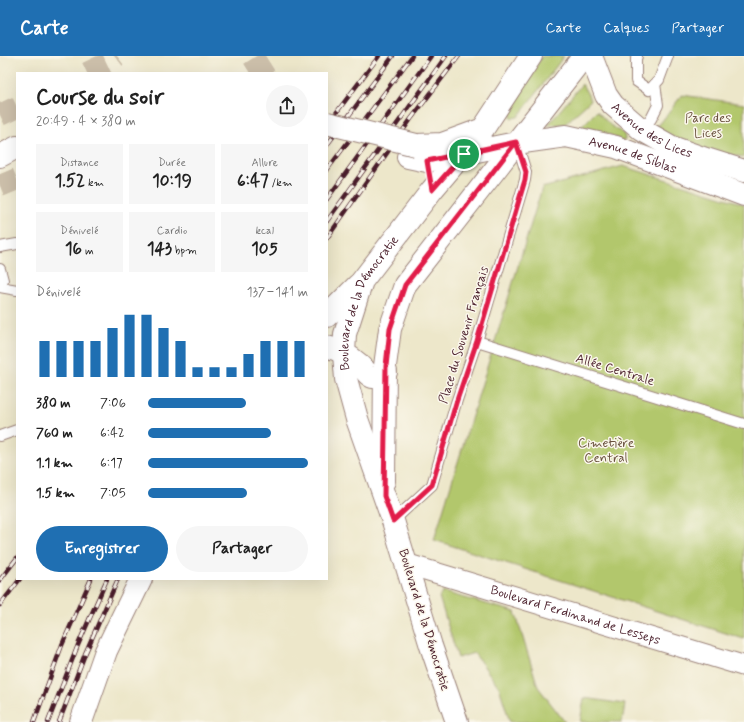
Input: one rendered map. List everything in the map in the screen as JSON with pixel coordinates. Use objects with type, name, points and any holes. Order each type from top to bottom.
[{"type":"main road","name":"Boulevard de la Démocratie","points":[[456,722],[431,646],[407,564],[356,419],[346,379],[335,350],[345,334],[362,281],[432,190],[464,154],[483,129],[531,56]]},
{"type":"main road","name":"Boulevard de la Démocratie","points":[[384,496],[386,372],[390,329],[405,285],[584,56]]},
{"type":"main road","name":"Avenue des Lices","points":[[591,56],[606,95],[613,105],[646,124],[672,147],[744,171]]},
{"type":"main road","points":[[328,123],[417,155],[432,190]]},
{"type":"main road","points":[[328,136],[417,155],[483,129]]},
{"type":"main road","points":[[0,142],[16,134]]},
{"type":"main road","name":"Avenue de Siblas","points":[[417,155],[464,154],[516,142],[566,136],[616,147],[744,195]]},
{"type":"main road","points":[[0,156],[16,148]]},
{"type":"main road","points":[[328,315],[362,281]]},
{"type":"main road","points":[[335,350],[360,365],[372,377],[375,378],[386,372]]},
{"type":"main road","points":[[81,722],[106,651],[141,580]]},
{"type":"street","name":"Boulevard Ferdinand de Lesseps","points":[[407,564],[744,666]]},
{"type":"lane","points":[[637,56],[636,81],[648,90],[659,80],[668,56]]},
{"type":"lane","points":[[646,124],[658,105],[655,84]]},
{"type":"lane","name":"Place du Souvenir Français","points":[[393,521],[432,485],[525,180],[526,172],[516,142]]},
{"type":"lane","points":[[0,247],[16,244]]},
{"type":"lane","points":[[0,270],[3,280],[0,286],[16,290]]},
{"type":"lane","name":"Allée Centrale","points":[[477,341],[744,424]]},
{"type":"lane","points":[[0,436],[16,430]]},
{"type":"green space","points":[[542,56],[564,56],[518,117],[512,118],[511,109]]},
{"type":"green space","points":[[582,84],[591,100],[565,124],[548,125]]},
{"type":"green space","name":"Parc des Lices","points":[[682,95],[744,104],[744,157],[672,147],[642,130],[659,125]]},
{"type":"green space","points":[[597,111],[610,125],[624,134],[625,139],[622,141],[606,133],[581,127]]},
{"type":"green space","name":"Cimetière Central","points":[[623,166],[744,204],[744,639],[434,540],[542,188]]},
{"type":"green space","points":[[443,592],[515,612],[538,687],[565,722],[510,722],[499,687],[474,653],[458,658],[439,597]]},
{"type":"green space","points":[[584,698],[625,704],[622,722],[580,722]]},
{"type":"tunnel","points":[[89,72],[108,63],[117,56]]},
{"type":"tunnel","points":[[252,72],[277,56]]},
{"type":"tunnel","points":[[0,115],[16,107]]},
{"type":"tunnel","points":[[0,186],[16,179]]},
{"type":"railway","points":[[328,124],[379,56]]},
{"type":"railway","points":[[328,144],[393,56]]},
{"type":"railway","points":[[328,169],[412,56]]},
{"type":"railway","points":[[328,198],[431,56]]},
{"type":"railway","points":[[328,220],[446,56]]},
{"type":"railway","points":[[328,237],[411,119],[459,56]]},
{"type":"railway","points":[[0,580],[16,559]]},
{"type":"railway","points":[[0,605],[19,580]]},
{"type":"railway","points":[[34,722],[62,645],[91,580]]},
{"type":"railway","points":[[48,722],[78,645],[107,580]]},
{"type":"railway","points":[[59,722],[85,654],[118,580]]},
{"type":"route","points":[[464,154],[432,190],[427,161],[516,142],[405,285],[396,308],[390,329],[386,366],[385,399],[384,496],[393,521],[432,485],[525,180],[526,172],[516,142],[464,154]]}]
